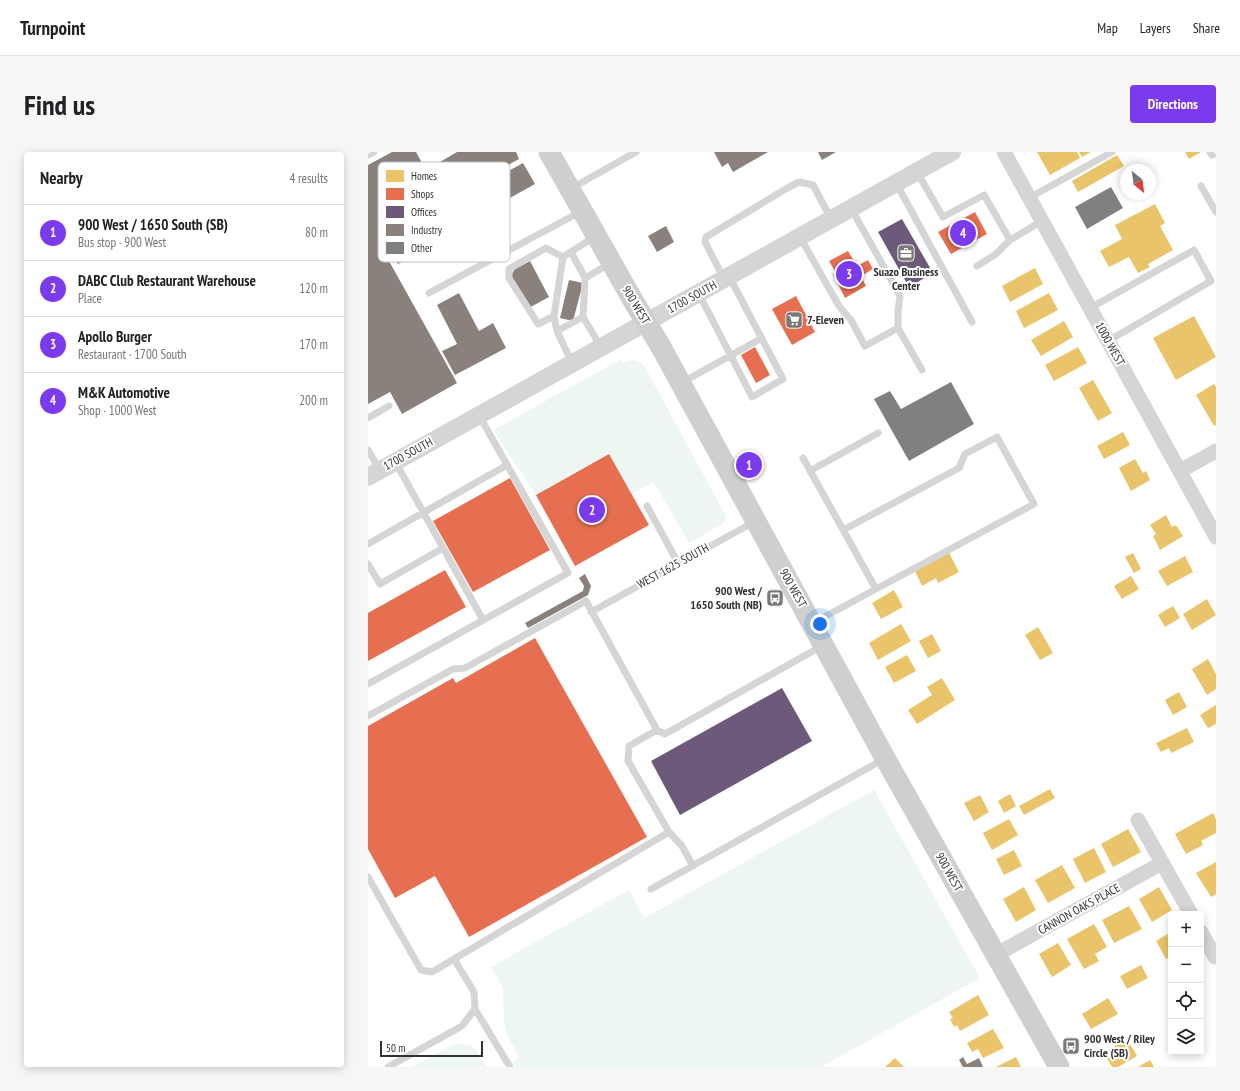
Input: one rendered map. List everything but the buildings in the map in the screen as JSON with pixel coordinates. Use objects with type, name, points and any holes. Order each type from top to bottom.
[{"type":"main road","name":"900 WEST","points":[[549,152],[611,263],[681,383],[886,758],[1059,1067]]},
{"type":"street","name":"1700 SOUTH","points":[[381,469],[952,152]]},
{"type":"street","name":"1000 WEST","points":[[1004,152],[1216,537]]},
{"type":"street","points":[[1180,471],[1216,451]]},
{"type":"street","points":[[1138,820],[1189,911]]},
{"type":"street","name":"CANNON OAKS PLACE","points":[[995,955],[1162,863]]},
{"type":"street","points":[[1204,937],[1215,957]]},
{"type":"lane","points":[[368,155],[374,152]]},
{"type":"lane","points":[[570,189],[636,152]]},
{"type":"lane","points":[[1029,198],[1112,152]]},
{"type":"lane","points":[[1210,152],[1212,155],[1216,153]]},
{"type":"lane","points":[[917,172],[943,218],[984,195],[1010,240]]},
{"type":"lane","points":[[698,293],[752,398],[783,380],[762,338],[705,242],[706,237],[799,182],[812,185],[832,219]]},
{"type":"lane","points":[[896,183],[972,322]]},
{"type":"lane","points":[[1201,186],[1216,212]]},
{"type":"lane","points":[[851,208],[900,296],[898,328],[922,370]]},
{"type":"lane","points":[[510,250],[582,211]]},
{"type":"lane","points":[[977,266],[996,254],[1010,240],[1042,221]]},
{"type":"lane","points":[[572,363],[557,331],[554,316],[563,257],[596,236]]},
{"type":"lane","points":[[800,236],[839,306],[852,320],[865,346],[898,328]]},
{"type":"lane","points":[[554,316],[538,324],[509,278],[509,269],[546,248],[563,257]]},
{"type":"lane","points":[[1090,308],[1194,250],[1211,281],[1108,341]]},
{"type":"lane","points":[[571,252],[585,278],[583,317],[601,347]]},
{"type":"lane","points":[[429,294],[488,262]]},
{"type":"lane","points":[[585,278],[611,263]]},
{"type":"lane","points":[[557,331],[583,317]]},
{"type":"lane","points":[[681,383],[762,338]]},
{"type":"lane","points":[[368,418],[389,406]]},
{"type":"lane","points":[[368,684],[568,573],[479,415]]},
{"type":"lane","points":[[810,470],[878,433]]},
{"type":"lane","points":[[812,624],[1034,504],[997,437],[965,454],[959,468],[843,530]]},
{"type":"lane","points":[[368,450],[381,469],[423,513],[483,620]]},
{"type":"lane","points":[[803,458],[876,589]]},
{"type":"lane","points":[[368,544],[507,465]]},
{"type":"lane","points":[[647,506],[678,563]]},
{"type":"lane","name":"WEST 1625 SOUTH","points":[[591,612],[756,521]]},
{"type":"lane","points":[[368,564],[380,584],[443,548]]},
{"type":"lane","points":[[368,716],[453,669],[465,668],[586,601],[657,730],[665,734],[824,645]]},
{"type":"lane","points":[[657,730],[629,746],[628,761],[669,832],[682,846],[693,866]]},
{"type":"lane","points":[[651,889],[886,758]]},
{"type":"lane","points":[[368,877],[421,970],[432,972],[669,832]]},
{"type":"lane","points":[[454,959],[474,992],[476,1009],[510,1067]]},
{"type":"lane","points":[[388,1067],[462,1026],[476,1009]]},
{"type":"shaded area","points":[[621,359],[623,362],[630,360],[636,361],[642,364],[646,369],[726,516],[726,519],[722,524],[689,543],[654,482],[632,494],[609,454],[536,495],[495,433],[495,429]]},
{"type":"shaded area","points":[[874,790],[980,978],[821,1067],[515,1067],[512,1062],[519,1058],[508,1036],[504,1022],[503,988],[491,967],[629,890],[644,918]]},
{"type":"shaded area","points":[[457,1044],[471,1045],[476,1050],[486,1067],[412,1067],[449,1047]]},
{"type":"place","name":"M&K Automotive","points":[[963,233]]},
{"type":"place","name":"Suazo Business Center","points":[[906,253]]},
{"type":"place","name":"Apollo Burger","points":[[849,274]]},
{"type":"place","name":"7-Eleven","points":[[794,320]]},
{"type":"place","name":"900 West / 1650 South (SB)","points":[[749,465]]},
{"type":"place","name":"DABC Club Restaurant Warehouse","points":[[592,510]]},
{"type":"place","name":"900 West / 1650 South (NB)","points":[[775,598]]},
{"type":"place","name":"900 West / Riley Circle (SB)","points":[[1071,1046]]}]
